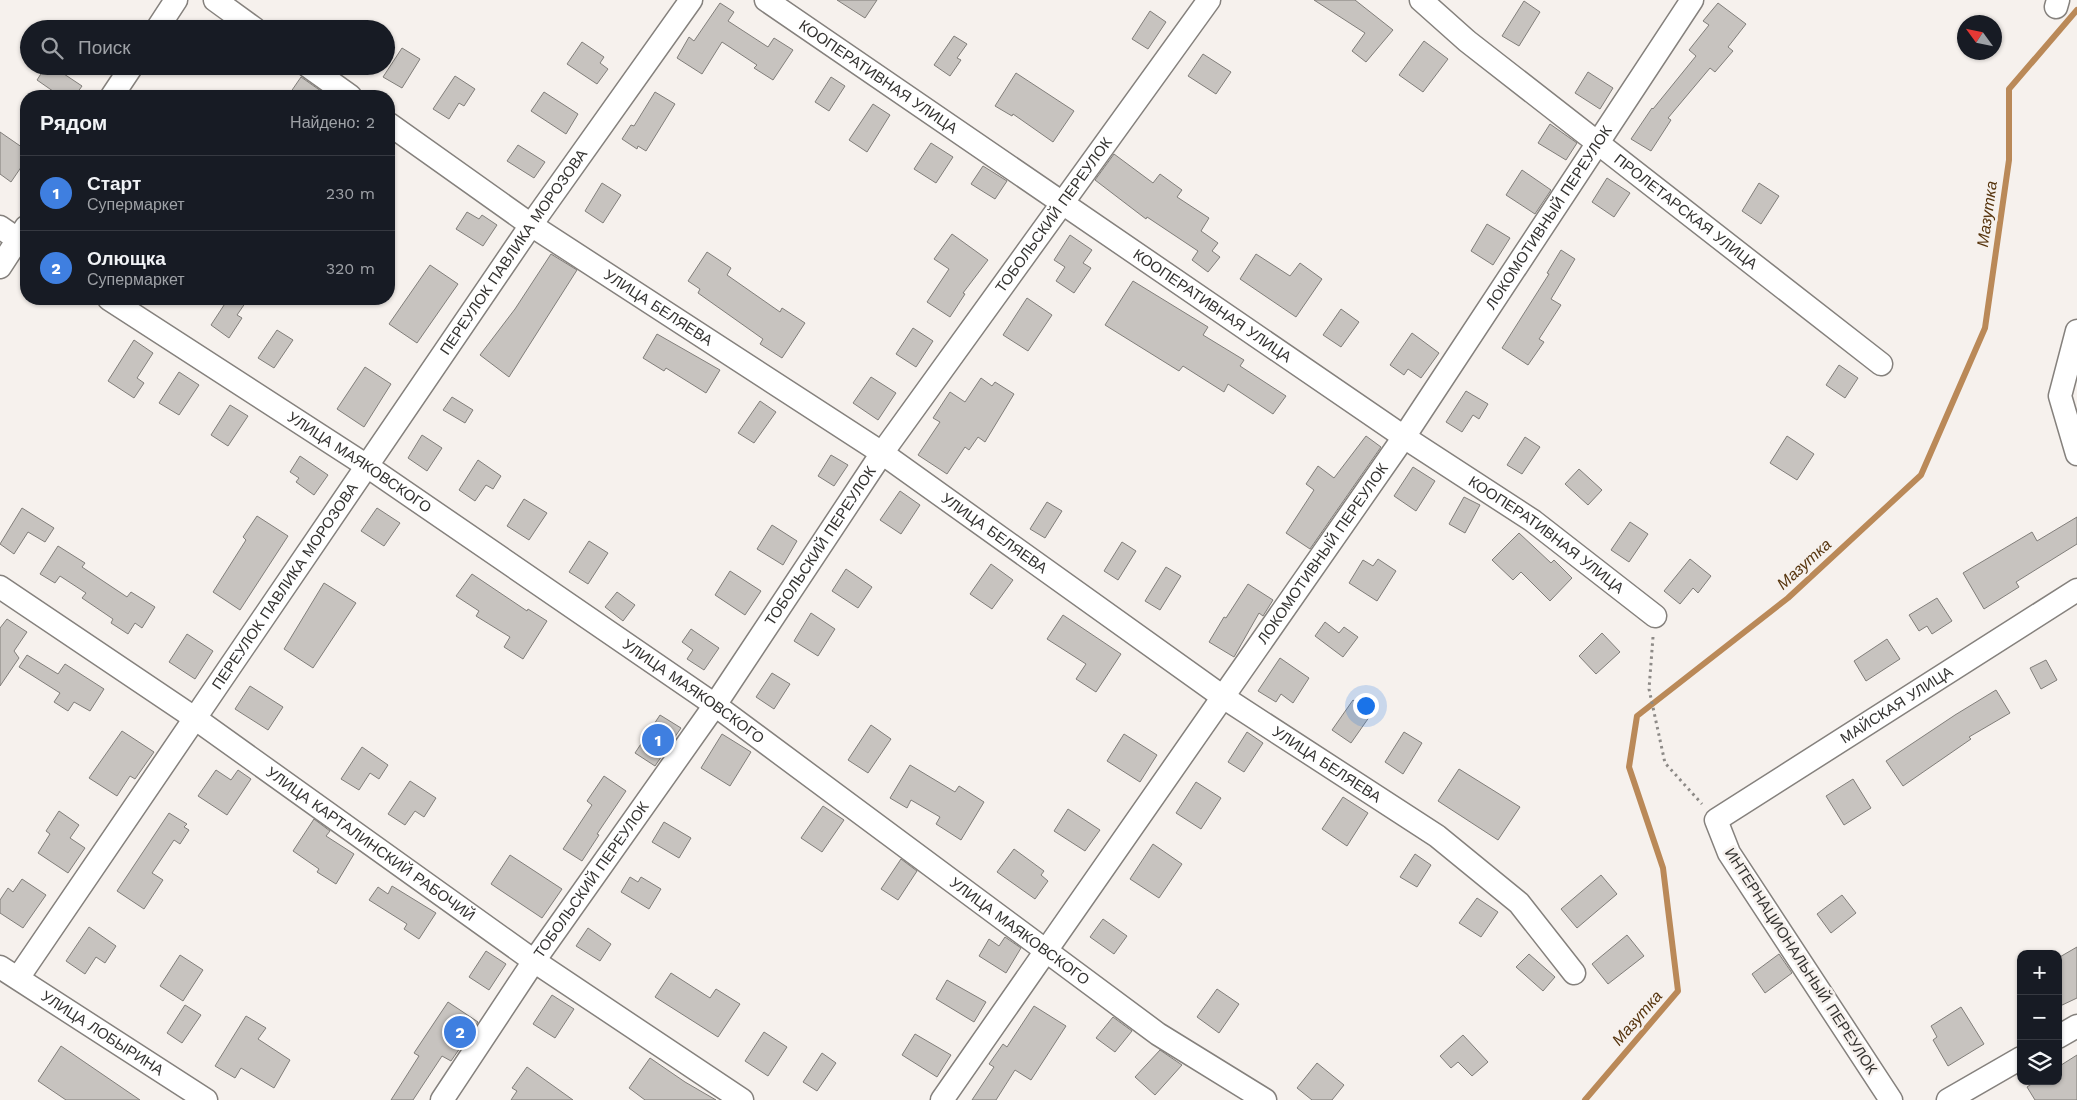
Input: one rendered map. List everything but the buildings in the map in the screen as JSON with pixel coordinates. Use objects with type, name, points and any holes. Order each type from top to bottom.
[{"type":"street","points":[[163,20],[176,0]]},
{"type":"street","points":[[215,0],[243,20]]},
{"type":"street","name":"ПЕРЕУЛОК ПАВЛИКА МОРОЗОВА","points":[[9,972],[196,719],[531,225],[690,0]]},
{"type":"street","name":"КООПЕРАТИВНАЯ УЛИЦА","points":[[766,0],[1064,202],[1404,437],[1533,521],[1655,616]]},
{"type":"street","name":"ТОБОЛЬСКИЙ ПЕРЕУЛОК","points":[[442,1100],[534,961],[715,706],[882,453],[1210,0]]},
{"type":"street","name":"ПРОЛЕТАРСКАЯ УЛИЦА","points":[[1421,0],[1467,41],[1881,364]]},
{"type":"street","name":"ЛОКОМОТИВНЫЙ ПЕРЕУЛОК","points":[[942,1100],[1404,437],[1692,0]]},
{"type":"street","points":[[116,90],[126,75]]},
{"type":"street","points":[[321,75],[342,90]]},
{"type":"street","name":"УЛИЦА БЕЛЯЕВА","points":[[395,128],[531,225],[882,453],[1223,697],[1437,836],[1519,903],[1574,973]]},
{"type":"street","points":[[0,267],[18,235]]},
{"type":"street","name":"УЛИЦА МАЯКОВСКОГО","points":[[118,305],[367,466],[715,706],[1158,1034],[1265,1100]]},
{"type":"street","points":[[2077,331],[2060,396],[2077,454]]},
{"type":"street","name":"УЛИЦА КАРТАЛИНСКИЙ РАБОЧИЙ","points":[[0,587],[196,719],[534,961],[742,1100]]},
{"type":"street","name":"МАЙСКАЯ УЛИЦА","points":[[1716,820],[2077,590]]},
{"type":"street","name":"ИНТЕРНАЦИОНАЛЬНЫЙ ПЕРЕУЛОК","points":[[1716,820],[1729,852],[1891,1100]]},
{"type":"street","name":"УЛИЦА ЛОБЫРИНА","points":[[9,972],[206,1100]]},
{"type":"street","points":[[2062,1035],[2077,1026]]},
{"type":"street","points":[[1948,1100],[2017,1060]]},
{"type":"path","points":[[1655,616],[1650,689],[1665,763],[1716,820]]},
{"type":"waterway","name":"Мазутка","points":[[1585,1100],[1678,991],[1663,868],[1629,767],[1637,716],[1788,598],[1921,475],[1985,328],[2009,160],[2009,89],[2077,10]]},
{"type":"place","name":"Старт","points":[[658,740]]},
{"type":"place","name":"Олющка","points":[[460,1032]]}]
